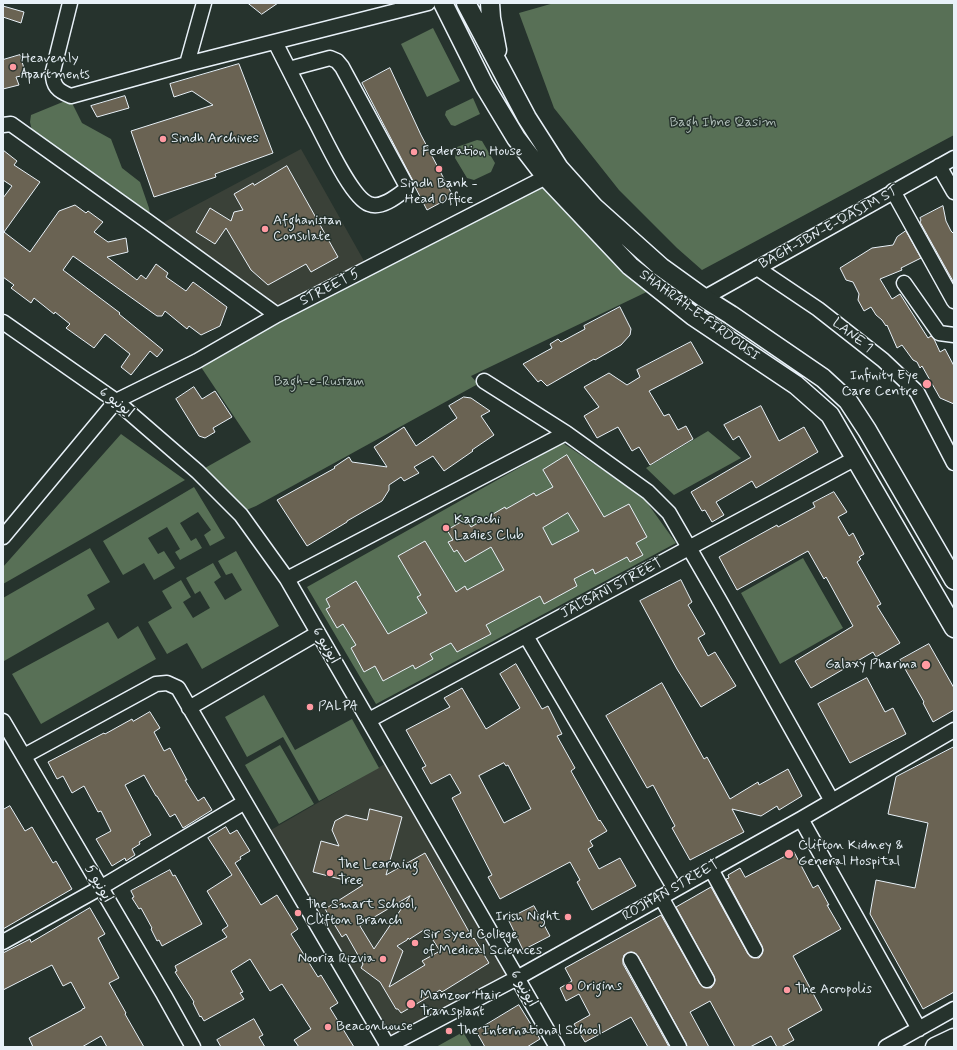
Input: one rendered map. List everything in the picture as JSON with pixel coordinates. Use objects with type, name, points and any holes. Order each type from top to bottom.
[{"type":"main road","name":"SHAHRAH-E-FIRDOUSI","points":[[443,3],[484,85],[516,138],[546,177],[630,266],[693,316],[796,385],[830,415],[951,616]]},
{"type":"main road","name":"SHAHRAH-E-FIRDOUSI","points":[[466,3],[527,118],[559,168],[594,207],[661,267],[704,298],[823,378],[848,402],[871,436],[954,580]]},
{"type":"main road","points":[[490,3],[491,18],[500,67]]},
{"type":"main road","points":[[935,1047],[954,1038]]},
{"type":"street","points":[[70,3],[53,71],[53,80],[61,92],[71,96],[187,64],[428,3]]},
{"type":"street","points":[[187,64],[204,3]]},
{"type":"street","points":[[275,42],[340,168],[360,196],[370,204],[377,205],[405,190],[406,186],[342,67],[337,61],[330,58],[289,69]]},
{"type":"street","points":[[3,125],[11,124],[277,315]]},
{"type":"street","name":"BAGH-IBN-E-QASIM ST","points":[[704,298],[954,158]]},
{"type":"street","points":[[939,166],[954,192]]},
{"type":"street","name":"STREET 5","points":[[116,401],[197,361],[277,315],[546,177]]},
{"type":"street","points":[[893,191],[954,301]]},
{"type":"street","name":"LANE 1","points":[[757,268],[818,309],[883,360],[917,392],[954,462]]},
{"type":"street","points":[[904,283],[939,333],[954,335]]},
{"type":"street","name":"ایونیو 6","points":[[3,322],[116,401],[198,472],[242,515],[287,579],[557,1047]]},
{"type":"street","points":[[484,381],[566,433],[648,492],[669,513],[832,801]]},
{"type":"street","points":[[3,537],[10,521],[116,401]]},
{"type":"street","points":[[287,579],[566,433]]},
{"type":"street","name":"JALBANI STREET","points":[[369,720],[856,458]]},
{"type":"street","points":[[189,708],[318,633]]},
{"type":"street","points":[[526,636],[675,889]]},
{"type":"street","points":[[24,756],[156,684],[167,683],[178,688],[387,1046]]},
{"type":"street","name":"ایونیو 5","points":[[3,721],[193,1047]]},
{"type":"street","name":"ROJHAN STREET","points":[[387,1046],[517,978],[801,819],[954,730]]},
{"type":"street","points":[[3,942],[100,888],[245,802]]},
{"type":"street","points":[[801,819],[919,1029]]},
{"type":"street","points":[[711,869],[755,950]]},
{"type":"street","points":[[662,897],[707,980]]},
{"type":"street","points":[[631,960],[679,1047]]},
{"type":"street","points":[[886,1047],[954,1009]]},
{"type":"shaded area","points":[[301,149],[368,268],[278,315],[155,227]]},
{"type":"shaded area","name":"Sir Syed College of Medical Sciences","points":[[395,758],[520,975],[388,1046],[264,834]]},
{"type":"green space","name":"Bagh Ibne Qasim","points":[[554,3],[954,3],[954,135],[702,270],[677,248],[619,190],[554,108],[519,13]]},
{"type":"green space","points":[[433,28],[460,81],[427,97],[401,44]]},
{"type":"green space","points":[[473,98],[480,114],[455,126],[451,125],[445,115],[446,111]]},
{"type":"green space","points":[[70,99],[82,123],[111,139],[122,168],[140,182],[150,215],[32,131],[30,122],[31,115]]},
{"type":"green space","points":[[477,140],[482,141],[495,163],[491,172],[474,180],[467,178],[455,158],[457,147]]},
{"type":"green space","name":"Bagh-e-Rustam","points":[[546,177],[657,287],[471,376],[478,384],[256,506],[244,511],[205,468],[251,442],[197,361]]},
{"type":"green space","points":[[708,431],[741,458],[674,495],[646,468]]},
{"type":"green space","points":[[121,434],[185,480],[3,584],[3,567]]},
{"type":"green space","points":[[563,443],[643,497],[676,543],[376,704],[307,587]]},
{"type":"green space","points":[[194,487],[225,538],[210,546],[204,535],[211,530],[198,512],[180,523],[191,541],[196,538],[202,548],[180,560],[175,552],[180,549],[167,527],[148,538],[158,554],[164,551],[175,568],[154,580],[144,563],[123,575],[103,541]]},
{"type":"green space","points":[[90,548],[110,582],[87,595],[95,609],[4,661],[3,598]]},
{"type":"green space","points":[[236,551],[279,626],[202,669],[187,643],[167,654],[148,622],[172,608],[162,591],[181,580],[191,597],[183,602],[193,618],[210,608],[200,591],[195,594],[186,578],[213,563],[221,577],[214,582],[225,600],[242,590],[232,573],[226,575],[218,561]]},
{"type":"green space","points":[[803,558],[843,628],[780,664],[741,593]]},
{"type":"green space","points":[[108,622],[118,639],[138,626],[156,659],[41,724],[12,674]]},
{"type":"green space","points":[[264,695],[295,750],[352,719],[379,768],[319,801],[283,737],[247,757],[225,717]]},
{"type":"green space","points":[[280,745],[314,804],[279,824],[245,765]]},
{"type":"green space","points":[[463,1032],[472,1047],[436,1047]]},
{"type":"building","points":[[248,3],[278,3],[262,14]]},
{"type":"building","points":[[3,6],[24,12],[21,23],[3,17]]},
{"type":"building","name":"Heavenly Apartments","points":[[20,55],[26,75],[16,77],[19,85],[3,89],[3,60]]},
{"type":"building","points":[[239,64],[273,153],[215,174],[216,177],[154,197],[131,131],[213,105],[192,91],[174,97],[170,84]]},
{"type":"building","name":"Federation House","points":[[390,68],[421,135],[453,196],[427,210],[362,83]]},
{"type":"building","points":[[125,96],[129,108],[97,117],[91,106]]},
{"type":"building","points":[[3,150],[17,161],[14,165],[40,182],[4,232],[30,252],[59,211],[75,205],[86,213],[88,211],[103,222],[94,232],[108,242],[126,238],[128,252],[107,257],[137,280],[141,275],[146,279],[156,264],[168,273],[166,277],[186,291],[193,282],[227,307],[220,326],[201,335],[189,326],[187,329],[165,311],[162,316],[157,316],[73,256],[63,270],[120,313],[119,314],[163,350],[157,357],[150,351],[131,375],[121,367],[130,354],[105,334],[94,348],[66,328],[70,324],[55,312],[54,314],[34,298],[31,303],[11,288],[14,285],[3,277],[3,198],[12,186],[3,180]]},
{"type":"building","points":[[287,166],[338,257],[311,272],[306,264],[268,285],[251,270],[226,228],[215,244],[196,232],[210,208],[231,221],[234,212],[243,210],[234,194],[253,183],[254,185]]},
{"type":"building","points":[[943,206],[946,221],[954,234],[954,283],[920,222],[920,218]]},
{"type":"building","points":[[906,231],[921,258],[901,268],[902,270],[880,279],[892,299],[900,294],[928,338],[931,336],[934,339],[940,352],[945,349],[954,366],[954,404],[940,398],[922,366],[920,368],[917,362],[913,360],[902,345],[897,348],[887,325],[886,326],[876,315],[871,307],[864,311],[858,300],[859,294],[853,282],[846,280],[840,268],[872,248],[893,245],[897,237]]},
{"type":"building","points":[[620,307],[631,329],[630,335],[621,345],[547,386],[541,380],[538,382],[523,364],[552,348],[550,344],[558,339],[561,342],[585,329],[584,326]]},
{"type":"building","points":[[691,342],[703,363],[649,391],[664,416],[669,414],[678,430],[686,426],[693,439],[650,465],[639,447],[632,451],[618,427],[597,438],[584,416],[599,407],[584,387],[609,373],[627,385],[640,377],[637,370]]},
{"type":"building","points":[[194,387],[202,399],[215,391],[232,417],[213,428],[215,432],[205,438],[199,436],[176,399]]},
{"type":"building","points":[[464,397],[471,398],[490,411],[481,416],[494,435],[444,471],[433,456],[414,467],[419,473],[404,481],[401,477],[389,485],[389,490],[382,501],[307,546],[277,500],[335,468],[334,467],[349,457],[352,462],[387,467],[374,447],[404,427],[416,446],[457,418],[449,406]]},
{"type":"building","points":[[761,406],[779,441],[804,427],[818,452],[756,488],[752,481],[716,502],[724,515],[712,522],[705,510],[702,511],[691,492],[751,457],[739,436],[733,440],[724,425]]},
{"type":"building","points":[[567,455],[604,517],[629,504],[647,537],[636,543],[643,555],[630,562],[627,557],[595,574],[593,569],[574,579],[577,586],[544,604],[540,596],[486,625],[491,634],[457,652],[451,643],[430,654],[433,659],[415,669],[413,665],[383,681],[375,666],[364,672],[351,648],[356,645],[343,624],[337,628],[326,609],[330,607],[326,599],[356,581],[388,634],[427,613],[417,597],[421,595],[398,556],[425,541],[456,592],[465,586],[467,590],[504,570],[491,547],[465,562],[457,550],[454,552],[448,542],[453,540],[447,530],[466,519],[471,527],[505,507],[506,509],[534,493],[536,496],[553,487],[543,470]],"holes":[[[568,513],[579,531],[552,545],[543,528]]]},
{"type":"building","points":[[834,492],[847,512],[838,517],[849,536],[853,533],[864,554],[859,557],[861,559],[857,562],[881,604],[877,606],[900,643],[876,657],[873,652],[811,688],[795,661],[853,626],[826,577],[824,579],[808,551],[737,590],[719,557],[777,525],[778,527],[815,507],[813,503]]},
{"type":"building","points":[[681,580],[692,602],[688,605],[705,634],[698,638],[708,656],[715,652],[736,686],[701,707],[677,669],[640,601]]},
{"type":"building","points":[[929,644],[954,688],[954,710],[933,722],[923,703],[924,702],[900,660]]},
{"type":"building","points":[[516,664],[542,709],[548,706],[562,734],[557,736],[575,768],[571,771],[599,821],[600,820],[607,831],[590,841],[593,846],[588,849],[599,869],[620,858],[636,886],[592,910],[577,882],[580,880],[570,862],[500,899],[488,877],[492,875],[452,798],[461,793],[450,774],[431,784],[422,768],[426,766],[406,730],[450,707],[444,698],[462,688],[486,729],[520,708],[500,674]],"holes":[[[504,763],[506,766],[508,765],[531,809],[504,823],[479,776]]]},
{"type":"building","points":[[867,678],[885,712],[893,708],[906,734],[850,763],[818,704]]},
{"type":"building","points":[[662,683],[704,759],[707,757],[730,799],[758,782],[759,785],[788,769],[802,796],[779,810],[777,806],[761,816],[732,809],[744,832],[690,860],[672,828],[675,826],[653,785],[647,788],[606,716]]},
{"type":"building","points":[[150,712],[160,728],[154,732],[164,751],[170,748],[187,780],[185,780],[198,801],[204,797],[212,810],[183,828],[175,814],[170,817],[144,775],[125,785],[151,835],[139,842],[140,844],[132,849],[135,855],[126,861],[125,858],[112,866],[96,839],[111,831],[101,811],[98,812],[84,786],[72,793],[63,776],[57,779],[48,762],[132,719],[133,721]]},
{"type":"building","points":[[954,747],[954,992],[923,1009],[870,914],[876,880],[915,888],[928,823],[888,814],[896,777]]},
{"type":"building","points":[[10,806],[25,831],[32,827],[53,863],[56,861],[72,889],[3,929],[3,810]]},
{"type":"building","points":[[370,809],[402,817],[386,875],[425,853],[473,939],[474,938],[489,963],[442,992],[440,990],[401,1013],[398,1009],[396,1009],[380,982],[361,968],[363,964],[346,934],[342,937],[325,909],[363,885],[313,872],[321,841],[339,846],[332,830],[335,821],[346,815],[367,820]],"holes":[[[410,896],[374,949],[360,926]],[[426,929],[440,951],[422,961],[425,965],[389,987],[403,951],[397,946],[408,938],[409,939]]]},
{"type":"building","points":[[226,827],[230,834],[237,830],[250,851],[240,857],[241,859],[235,863],[261,905],[277,895],[298,929],[291,934],[318,977],[321,975],[338,1003],[330,1008],[354,1047],[299,1047],[294,1040],[311,1029],[282,984],[270,991],[250,959],[231,971],[243,992],[240,993],[244,999],[204,1021],[201,1016],[200,1017],[193,1003],[194,1002],[175,972],[177,971],[175,966],[227,937],[222,930],[228,926],[207,891],[232,875],[208,838]]},
{"type":"building","points":[[794,852],[813,888],[818,885],[829,905],[827,905],[841,929],[793,956],[822,1010],[788,1029],[794,1040],[781,1047],[777,1047],[771,1036],[750,1047],[735,1047],[710,1001],[690,1012],[709,1047],[687,1047],[638,956],[631,952],[624,955],[623,964],[669,1047],[648,1047],[631,1017],[585,1042],[574,1024],[590,1015],[579,994],[566,1001],[560,988],[572,981],[565,968],[661,915],[700,984],[703,987],[711,988],[715,980],[714,976],[676,907],[711,887],[748,954],[751,957],[759,958],[763,950],[762,946],[726,879],[729,878],[728,875],[740,868],[745,877]]},
{"type":"building","points":[[170,870],[173,876],[175,875],[202,924],[162,946],[159,940],[157,941],[141,908],[139,909],[132,898],[134,897],[131,891]]},
{"type":"building","points":[[534,906],[550,936],[523,950],[508,919]]},
{"type":"building","points":[[90,908],[105,934],[98,938],[119,978],[109,983],[144,1047],[107,1047],[101,1036],[82,1047],[33,1047],[29,1038],[85,1008],[71,982],[63,986],[52,965],[3,990],[3,953],[30,939],[31,942]]},
{"type":"building","points":[[519,1005],[540,1039],[527,1047],[485,1047],[476,1031]]},
{"type":"building","points":[[254,1019],[263,1035],[259,1037],[265,1047],[221,1047],[217,1040]]},
{"type":"place","name":"Heavenly Apartments","points":[[13,67]]},
{"type":"place","name":"Sindh Archives","points":[[163,139]]},
{"type":"place","name":"Federation House","points":[[414,152]]},
{"type":"place","name":"Sindh Bank - Head Office","points":[[439,169]]},
{"type":"place","name":"Afghanistan Consulate","points":[[265,229]]},
{"type":"place","name":"Infinity Eye Care Centre","points":[[927,384]]},
{"type":"place","name":"Karachi Ladies Club","points":[[446,528]]},
{"type":"place","name":"Galaxy Pharma","points":[[926,665]]},
{"type":"place","name":"PALPA","points":[[310,707]]},
{"type":"place","name":"Clifton Kidney & General Hospital","points":[[789,854]]},
{"type":"place","name":"The Learning Tree","points":[[330,873]]},
{"type":"place","name":"The Smart School, Clifton Branch","points":[[298,913]]},
{"type":"place","name":"Irish Night","points":[[568,917]]},
{"type":"place","name":"Sir Syed College of Medical Sciences","points":[[415,943]]},
{"type":"place","name":"Nooria Rizvia","points":[[383,959]]},
{"type":"place","name":"Origins","points":[[569,987]]},
{"type":"place","name":"The Acropolis","points":[[787,990]]},
{"type":"place","name":"Manzoor Hair Transplant","points":[[411,1004]]},
{"type":"place","name":"Beaconhouse","points":[[328,1027]]},
{"type":"place","name":"The International School","points":[[449,1031]]}]
